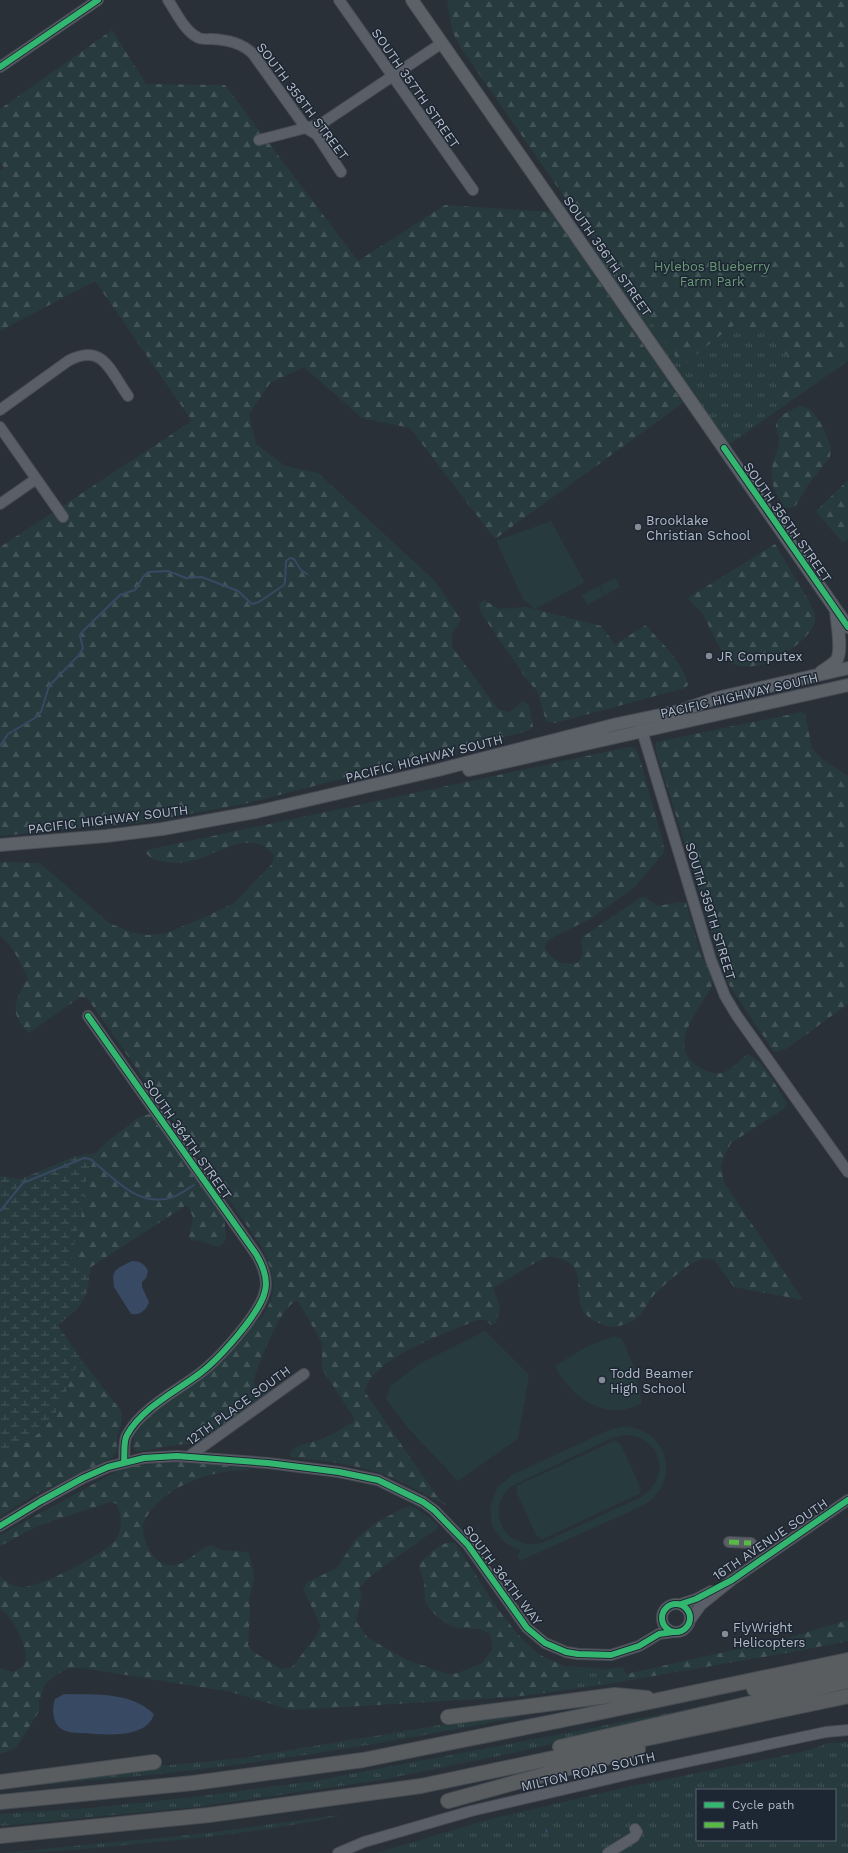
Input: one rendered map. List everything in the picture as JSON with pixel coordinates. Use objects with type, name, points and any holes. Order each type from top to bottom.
[{"type":"highway","points":[[0,1802],[193,1783],[363,1760],[848,1660]]},
{"type":"highway","points":[[587,1715],[667,1707],[848,1671]]},
{"type":"highway","points":[[428,1784],[444,1774],[848,1681]]},
{"type":"highway","points":[[448,1718],[615,1695],[661,1699]]},
{"type":"highway","points":[[0,1836],[209,1815],[428,1784],[848,1696]]},
{"type":"highway","points":[[448,1802],[770,1712]]},
{"type":"highway","points":[[0,1782],[154,1762]]},
{"type":"main road","name":"SOUTH 356TH STREET","points":[[412,0],[848,627]]},
{"type":"main road","points":[[814,676],[835,661],[838,656],[839,648],[836,610]]},
{"type":"main road","name":"PACIFIC HIGHWAY SOUTH","points":[[0,845],[162,829],[256,812],[430,772],[617,724],[641,726],[717,698],[848,668]]},
{"type":"main road","name":"PACIFIC HIGHWAY SOUTH","points":[[0,853],[119,842],[244,822],[641,726],[848,685]]},
{"type":"street","points":[[0,67],[98,0]]},
{"type":"street","name":"SOUTH 358TH STREET","points":[[168,0],[188,30],[195,36],[202,39],[234,43],[245,47],[253,54],[306,128],[317,136],[341,172]]},
{"type":"street","name":"SOUTH 357TH STREET","points":[[339,0],[472,190]]},
{"type":"street","points":[[259,140],[306,128],[328,120],[442,43]]},
{"type":"street","points":[[0,410],[68,361],[79,356],[90,354],[98,356],[104,362],[128,396]]},
{"type":"street","points":[[0,427],[63,517]]},
{"type":"street","points":[[0,504],[36,479]]},
{"type":"street","name":"SOUTH 359TH STREET","points":[[641,726],[711,960],[725,996],[737,1016],[848,1172]]},
{"type":"street","name":"SOUTH 364TH STREET","points":[[88,1016],[256,1254],[261,1262],[266,1290],[259,1306],[209,1366],[153,1407],[131,1429],[125,1440],[124,1462]]},
{"type":"street","name":"12TH PLACE SOUTH","points":[[188,1457],[304,1374]]},
{"type":"street","name":"SOUTH 364TH WAY","points":[[0,1526],[83,1478],[124,1462],[144,1458],[177,1456],[268,1463],[331,1471],[378,1480],[423,1502],[448,1523],[468,1545],[519,1619],[545,1643],[566,1652],[583,1655],[611,1655],[639,1646],[659,1634],[673,1632]]},
{"type":"street","name":"16TH AVENUE SOUTH","points":[[691,1619],[701,1605],[732,1580],[848,1500]]},
{"type":"street","points":[[728,1542],[752,1543]]},
{"type":"street","name":"16TH AVENUE SOUTH","points":[[681,1604],[696,1599],[732,1580]]},
{"type":"street","points":[[681,1604],[689,1611],[691,1619],[685,1630],[673,1632],[664,1626],[662,1616],[663,1611],[670,1605],[681,1604]]},
{"type":"street","name":"SOUTH 364TH WAY","points":[[624,1651],[650,1632],[658,1624],[662,1616]]},
{"type":"street","name":"MILTON ROAD SOUTH","points":[[338,1853],[364,1842],[471,1811],[630,1774],[826,1732],[848,1730]]},
{"type":"street","points":[[608,1853],[634,1837],[637,1832],[635,1829]]},
{"type":"green space","points":[[447,0],[848,0],[848,359],[838,362],[785,402],[779,388],[778,379],[788,360],[788,356],[775,340],[760,329],[733,326],[682,366],[461,48],[452,31]]},
{"type":"green space","name":"Hylebos Blueberry Farm Park","points":[[848,0],[848,361],[724,448],[588,251],[765,128]]},
{"type":"green space","points":[[112,30],[146,84],[225,85],[358,261],[445,205],[551,212],[683,403],[495,539],[410,428],[362,418],[304,367],[270,383],[249,414],[256,444],[285,466],[318,473],[435,581],[461,620],[452,633],[452,647],[498,709],[509,712],[523,701],[529,705],[533,727],[527,731],[244,804],[143,822],[0,836],[0,547],[192,421],[95,281],[0,331],[0,171],[4,168],[0,162],[0,109]]},
{"type":"green space","points":[[802,406],[810,409],[821,423],[831,447],[830,457],[808,485],[796,505],[791,508],[786,508],[775,492],[772,479],[772,466],[779,444],[776,426],[777,422],[783,415]]},
{"type":"green space","points":[[848,480],[848,539],[843,543],[816,511]]},
{"type":"green space","points":[[551,521],[584,581],[583,583],[535,609],[523,599],[496,541]]},
{"type":"green space","points":[[775,544],[811,605],[815,616],[815,621],[802,641],[781,656],[769,662],[757,665],[746,667],[736,665],[725,656],[705,618],[688,598]]},
{"type":"green space","points":[[615,578],[620,587],[605,595],[600,586]]},
{"type":"green space","points":[[599,586],[604,596],[587,605],[582,595]]},
{"type":"green space","points":[[484,600],[499,609],[526,607],[601,626],[615,644],[646,625],[676,660],[688,685],[685,688],[555,723],[546,721],[538,692],[528,681],[481,613],[479,604]]},
{"type":"green space","points":[[802,712],[805,714],[812,748],[823,760],[848,776],[848,1004],[786,1049],[774,1052],[729,985],[722,969],[655,748],[656,742]]},
{"type":"green space","points":[[629,747],[635,748],[639,756],[663,842],[664,852],[636,886],[592,918],[555,936],[547,942],[545,948],[558,962],[577,963],[583,955],[581,941],[584,936],[641,897],[645,897],[658,906],[679,902],[686,903],[703,958],[711,975],[712,984],[709,992],[695,1013],[686,1034],[684,1044],[686,1053],[691,1061],[700,1068],[714,1073],[723,1072],[732,1068],[747,1054],[759,1062],[770,1075],[787,1103],[784,1109],[731,1143],[724,1156],[721,1166],[724,1183],[803,1300],[734,1287],[714,1260],[704,1259],[691,1264],[663,1286],[636,1318],[625,1324],[610,1327],[599,1323],[588,1316],[582,1308],[579,1299],[576,1272],[571,1265],[561,1259],[550,1257],[530,1265],[493,1288],[500,1307],[496,1323],[491,1325],[486,1320],[478,1320],[412,1348],[380,1368],[370,1380],[365,1392],[436,1495],[446,1505],[403,1483],[377,1472],[341,1464],[292,1457],[289,1455],[295,1448],[302,1444],[315,1441],[336,1432],[353,1422],[354,1418],[322,1369],[322,1343],[298,1301],[291,1304],[271,1335],[253,1381],[256,1386],[270,1390],[267,1395],[197,1444],[183,1444],[136,1452],[133,1448],[134,1436],[146,1420],[157,1409],[182,1394],[261,1318],[271,1300],[273,1291],[272,1274],[261,1246],[88,999],[80,997],[29,1033],[22,1026],[16,1013],[16,1006],[20,993],[28,978],[13,950],[0,936],[0,862],[40,863],[109,923],[131,932],[147,935],[167,933],[234,903],[272,864],[274,855],[266,847],[247,843],[227,847],[194,860],[175,863],[153,859],[146,853],[147,850]]},
{"type":"green space","points":[[149,1114],[156,1119],[224,1217],[226,1239],[222,1245],[218,1247],[199,1240],[192,1241],[189,1237],[193,1217],[188,1206],[185,1206],[91,1267],[76,1265],[71,1257],[81,1216],[86,1180],[96,1153],[106,1143],[139,1117]]},
{"type":"green space","points":[[96,1153],[86,1180],[81,1216],[71,1257],[76,1265],[91,1267],[87,1292],[79,1307],[58,1325],[83,1362],[70,1374],[65,1396],[48,1424],[28,1441],[0,1459],[0,1176],[21,1179],[73,1157]]},
{"type":"green space","points":[[485,1331],[529,1375],[518,1439],[458,1481],[408,1428],[386,1399],[390,1386],[419,1364]]},
{"type":"green space","points":[[614,1336],[622,1339],[635,1369],[642,1404],[621,1410],[600,1408],[582,1398],[566,1383],[555,1366],[586,1347]]},
{"type":"green space","points":[[83,1362],[122,1412],[121,1425],[117,1435],[117,1452],[112,1458],[36,1494],[0,1517],[0,1459],[17,1449],[43,1429],[52,1418],[64,1396],[69,1381],[69,1374]]},
{"type":"green space","points":[[625,1426],[640,1430],[652,1437],[661,1447],[665,1459],[666,1472],[663,1485],[655,1496],[642,1506],[520,1561],[517,1554],[521,1551],[504,1542],[492,1526],[490,1506],[497,1488],[512,1475],[609,1430]],"holes":[[[623,1435],[636,1437],[647,1442],[654,1450],[658,1459],[659,1470],[656,1480],[650,1490],[639,1498],[542,1543],[530,1544],[519,1542],[510,1536],[503,1528],[499,1518],[499,1508],[502,1497],[510,1487],[612,1438]]]},
{"type":"green space","points":[[616,1440],[618,1444],[620,1443],[641,1489],[639,1490],[641,1493],[541,1540],[539,1536],[537,1537],[516,1491],[518,1490],[516,1486]]},
{"type":"green space","points":[[172,1462],[201,1462],[235,1465],[250,1470],[230,1471],[214,1474],[194,1480],[175,1489],[159,1501],[147,1515],[143,1524],[143,1530],[146,1542],[152,1554],[162,1563],[168,1565],[184,1562],[211,1545],[221,1550],[248,1552],[252,1563],[254,1581],[249,1599],[250,1611],[248,1645],[252,1651],[281,1669],[292,1667],[316,1636],[321,1626],[303,1589],[307,1582],[337,1568],[355,1540],[375,1523],[410,1506],[416,1508],[437,1524],[438,1528],[373,1574],[359,1588],[362,1594],[356,1621],[368,1638],[407,1660],[448,1674],[458,1673],[482,1663],[492,1650],[490,1635],[484,1631],[459,1628],[451,1625],[433,1613],[425,1600],[424,1582],[419,1564],[440,1546],[455,1543],[492,1600],[513,1628],[540,1655],[565,1666],[573,1672],[572,1684],[566,1690],[514,1697],[292,1710],[231,1692],[82,1668],[69,1668],[57,1674],[46,1683],[39,1700],[39,1711],[20,1742],[14,1749],[0,1754],[0,1668],[13,1672],[22,1667],[26,1656],[25,1649],[15,1625],[0,1609],[0,1576],[12,1585],[21,1587],[40,1583],[69,1570],[97,1555],[114,1542],[119,1534],[121,1524],[120,1514],[117,1504],[110,1502],[40,1525],[0,1546],[0,1535],[119,1470],[134,1466]]},
{"type":"green space","points":[[848,1620],[848,1641],[602,1685],[598,1683],[600,1674],[606,1670],[623,1667],[626,1674],[788,1638]]},
{"type":"green space","points":[[567,1666],[606,1669],[601,1672],[598,1683],[602,1685],[566,1690],[571,1686],[573,1672]]},
{"type":"green space","points":[[796,1687],[513,1753],[381,1780],[195,1807],[0,1826],[0,1814],[90,1808],[194,1797],[314,1781],[572,1732]]},
{"type":"green space","points":[[506,1714],[522,1714],[514,1718],[334,1751],[197,1770],[0,1788],[26,1779],[242,1758]]},
{"type":"green space","points":[[848,1742],[848,1853],[376,1853],[487,1820],[623,1788],[806,1751],[829,1743]]},
{"type":"green space","points":[[339,1815],[291,1825],[219,1836],[73,1850],[0,1853],[199,1834]]},
{"type":"water","points":[[132,1261],[142,1263],[148,1271],[146,1278],[142,1282],[142,1287],[149,1302],[142,1312],[137,1314],[131,1314],[114,1287],[113,1276],[115,1271]]},
{"type":"water","points":[[64,1694],[99,1695],[123,1698],[134,1701],[154,1714],[150,1722],[143,1728],[134,1732],[124,1734],[102,1734],[69,1732],[63,1730],[57,1725],[53,1714],[55,1699]]},
{"type":"waterway","points":[[0,746],[8,734],[35,718],[41,712],[49,686],[79,655],[83,648],[80,636],[81,633],[120,595],[135,590],[148,572],[168,571],[186,578],[202,577],[238,591],[252,604],[259,602],[284,585],[286,561],[290,558],[294,559],[301,570],[307,574]]},
{"type":"waterway","points":[[0,1211],[23,1183],[84,1158],[90,1159],[128,1190],[149,1199],[160,1200],[173,1197],[194,1185]]},
{"type":"marked path","points":[[729,1542],[751,1543]]},
{"type":"cycle path","points":[[0,67],[98,0]]},
{"type":"cycle path","points":[[724,448],[848,627]]},
{"type":"cycle path","points":[[88,1016],[256,1254],[262,1267],[266,1282],[262,1301],[247,1324],[227,1348],[199,1374],[160,1401],[133,1425],[126,1438],[124,1462]]},
{"type":"cycle path","points":[[0,1526],[83,1478],[108,1467],[144,1458],[177,1456],[268,1463],[339,1472],[378,1480],[423,1502],[434,1510],[468,1545],[527,1628],[545,1643],[566,1652],[611,1655],[639,1646],[659,1634],[673,1632]]},
{"type":"cycle path","points":[[681,1604],[696,1599],[732,1580],[848,1500]]},
{"type":"cycle path","points":[[676,1604],[682,1605],[686,1608],[689,1612],[690,1618],[689,1624],[686,1628],[682,1631],[676,1632],[670,1631],[666,1628],[663,1624],[662,1618],[663,1612],[666,1608],[670,1605],[676,1604]]},
{"type":"place","name":"Brooklake Christian School","points":[[638,527]]},
{"type":"place","name":"JR Computex","points":[[709,656]]},
{"type":"place","name":"Todd Beamer High School","points":[[602,1380]]},
{"type":"place","name":"FlyWright Helicopters","points":[[725,1634]]}]
